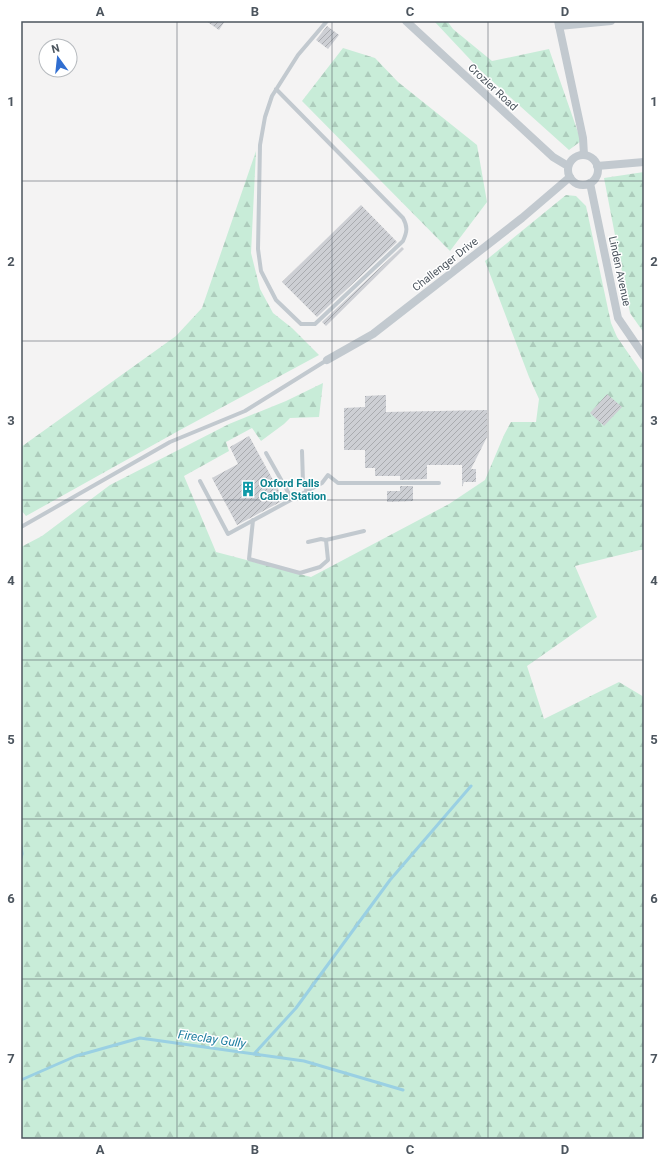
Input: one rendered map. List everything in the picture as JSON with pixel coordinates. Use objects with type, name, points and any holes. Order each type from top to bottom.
[{"type":"street","name":"Crozier Road","points":[[406,21],[553,156],[568,166]]},
{"type":"street","points":[[584,155],[583,138],[559,24],[611,21]]},
{"type":"street","points":[[577,156],[590,156],[595,160],[598,172],[590,183],[583,185],[575,183],[570,177],[568,174],[568,166],[577,156]]},
{"type":"street","points":[[597,166],[644,162]]},
{"type":"street","name":"Challenger Drive","points":[[327,360],[373,334],[522,218],[570,177]]},
{"type":"street","name":"Linden Avenue","points":[[590,183],[618,318],[644,356]]},
{"type":"lane","points":[[276,89],[403,218],[407,225],[408,231],[404,241],[315,324],[301,324],[276,300],[260,271],[258,249],[260,145],[265,117],[272,96],[276,89],[298,56],[327,21]]},
{"type":"lane","points":[[21,527],[170,442],[245,411],[327,360]]},
{"type":"lane","points":[[302,451],[303,482],[307,491]]},
{"type":"lane","points":[[266,453],[292,499]]},
{"type":"lane","points":[[200,481],[228,534],[322,483],[328,475],[338,483],[439,483]]},
{"type":"lane","points":[[253,520],[250,559],[300,573],[320,567],[328,560],[326,540]]},
{"type":"lane","points":[[308,542],[321,539],[326,540],[364,531]]},
{"type":"green space","points":[[434,21],[447,21],[453,29],[492,61],[549,49],[581,141],[569,150],[480,70]]},
{"type":"green space","points":[[343,48],[375,58],[398,82],[477,145],[487,202],[450,251],[302,101]]},
{"type":"green space","points":[[256,151],[251,253],[260,289],[273,313],[292,328],[319,355],[180,430],[26,516],[21,510],[21,447],[176,336],[202,308]]},
{"type":"green space","points":[[644,172],[644,333],[630,313],[604,178]]},
{"type":"green space","points":[[566,195],[576,196],[586,206],[611,323],[617,337],[644,376],[644,550],[575,566],[597,617],[527,666],[544,719],[619,682],[644,697],[644,1139],[21,1139],[21,547],[42,536],[110,485],[229,424],[286,401],[323,383],[319,417],[290,418],[261,441],[252,428],[226,442],[229,451],[184,476],[216,552],[311,577],[449,504],[485,480],[511,422],[536,422],[539,399],[529,377],[485,261]]},
{"type":"building","points":[[206,21],[225,21],[219,30]]},
{"type":"building","points":[[327,26],[339,35],[328,49],[316,40]]},
{"type":"building","points":[[361,205],[397,242],[317,317],[282,282]]},
{"type":"building","points":[[402,247],[404,249],[326,326],[322,322]]},
{"type":"building","points":[[607,394],[622,407],[604,426],[590,413]]},
{"type":"building","points":[[386,395],[386,412],[487,410],[487,437],[471,469],[476,469],[476,482],[464,482],[462,487],[462,465],[427,465],[427,479],[400,480],[400,476],[375,476],[375,468],[365,468],[365,450],[344,450],[344,408],[365,407],[365,396]]},
{"type":"building","name":"Oxford Falls Cable Station","points":[[249,436],[284,500],[237,525],[212,478],[238,464],[230,447]]},
{"type":"building","points":[[400,486],[413,486],[413,501],[387,502],[387,491],[400,491]]},
{"type":"waterway","points":[[254,1054],[296,1008],[390,880],[471,786]]},
{"type":"waterway","points":[[21,846],[21,858]]},
{"type":"waterway","name":"Fireclay Gully","points":[[21,1080],[76,1056],[140,1038],[304,1061],[403,1090]]},
{"type":"place","name":"Oxford Falls Cable Station","points":[[248,489]]}]
